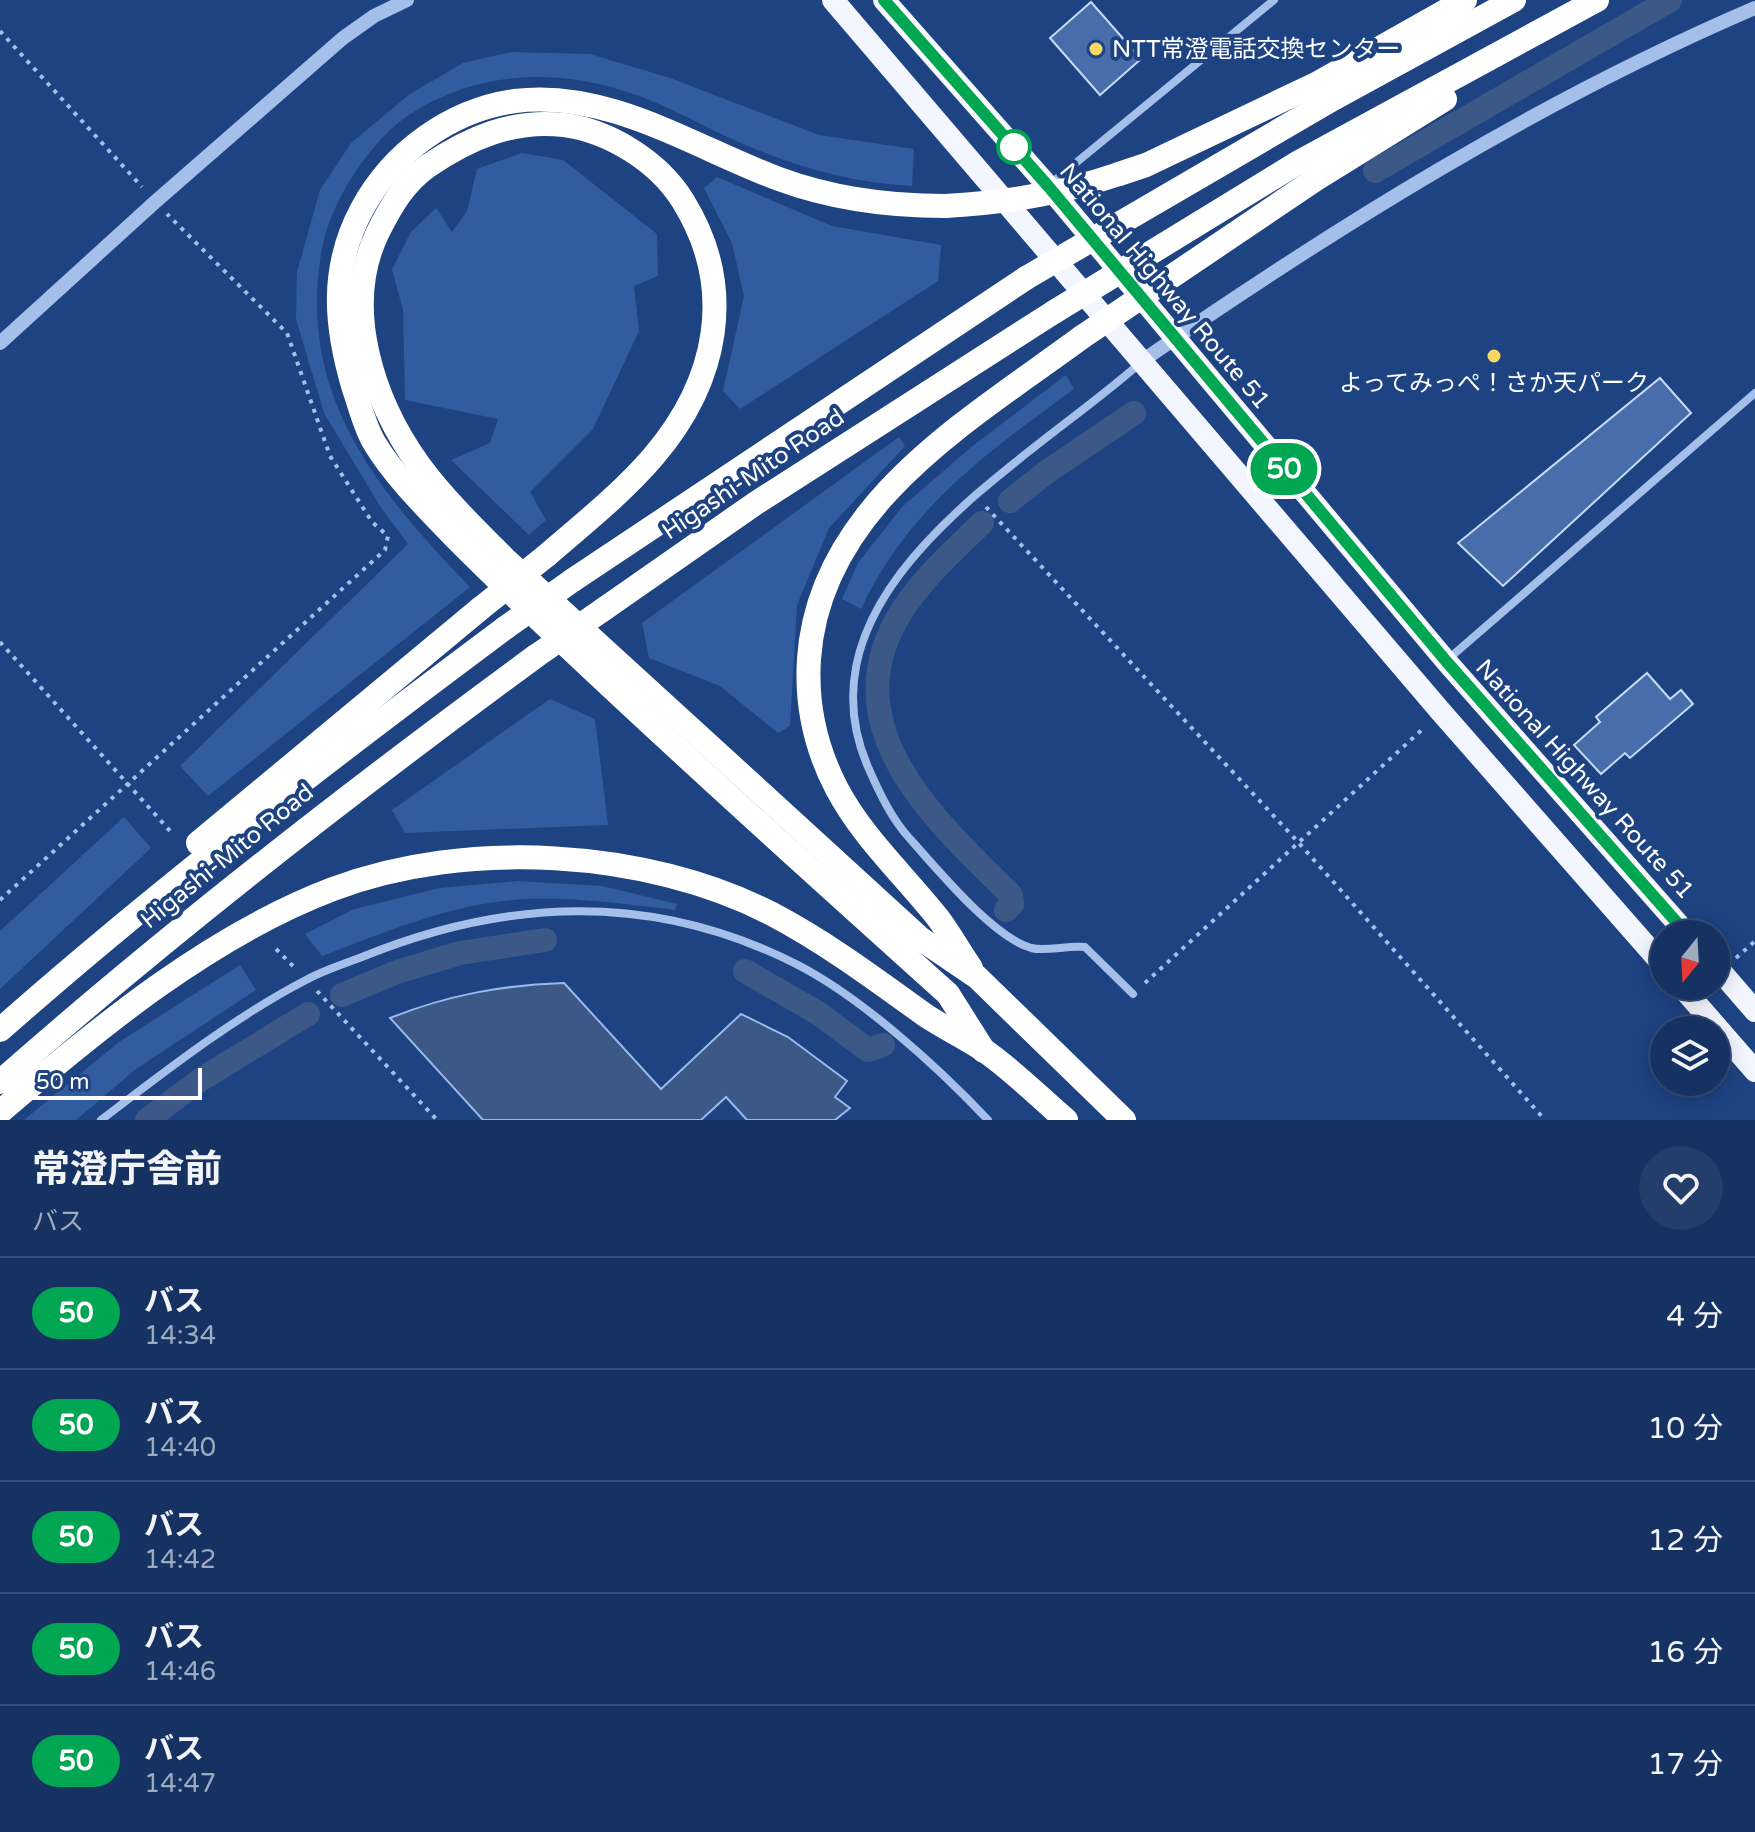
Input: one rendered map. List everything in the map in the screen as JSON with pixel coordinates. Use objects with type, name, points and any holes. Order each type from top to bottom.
[{"type":"highway","points":[[833,0],[1442,713],[1650,950]]},
{"type":"highway","name":"National Highway Route 51","points":[[884,0],[1048,186],[1446,661],[1675,920]]},
{"type":"highway","points":[[984,1051],[948,994],[599,676],[486,569],[415,496],[374,443],[343,351],[338,276],[348,235],[374,186],[410,148],[454,120],[481,108],[512,101],[543,99],[618,113],[779,179],[823,193],[881,204],[945,206],[998,204],[1041,197],[1146,165],[1318,83],[1465,0]]},
{"type":"highway","name":"Higashi-Mito Road","points":[[0,1030],[80,959],[302,780],[573,580],[1026,278],[1319,107],[1514,0]]},
{"type":"highway","points":[[977,977],[938,918],[881,855],[851,813],[828,771],[816,735],[808,691],[810,640],[837,560],[869,513],[946,436],[1082,337],[1316,179],[1600,0]]},
{"type":"highway","name":"Higashi-Mito Road","points":[[0,1082],[106,989],[299,835],[536,656],[756,503],[1054,312],[1299,162],[1600,0]]},
{"type":"highway","points":[[80,959],[147,886],[300,756],[481,608],[546,556],[617,495],[654,456],[675,426],[705,366],[714,335],[716,305],[713,274],[696,222],[680,196],[657,170],[628,148],[600,135],[567,126],[542,124],[509,127],[460,144],[421,171],[396,197],[371,248],[361,305],[369,360],[387,410],[419,464],[457,510],[505,559],[921,939],[977,977],[1124,1120]]},
{"type":"highway","points":[[0,1112],[128,1009],[223,944],[283,911],[334,889],[394,872],[445,862],[543,859],[601,862],[655,872],[713,890],[769,913],[825,944],[926,1016],[984,1051],[1066,1120]]},
{"type":"highway","points":[[1730,982],[1755,1011]]},
{"type":"highway","points":[[1693,1000],[1755,1071]]},
{"type":"street","points":[[0,343],[343,38],[374,16],[407,0]]},
{"type":"street","points":[[1048,186],[1274,0]]},
{"type":"street","points":[[1133,994],[1085,947],[1034,949],[1010,940],[942,875],[903,831],[876,787],[859,747],[853,713],[855,676],[863,638],[873,613],[893,583],[937,532],[976,496],[1142,361],[1372,210],[1549,108],[1693,35],[1755,8]]},
{"type":"street","points":[[1446,661],[1755,393]]},
{"type":"street","points":[[101,1120],[171,1067],[307,979],[406,939],[468,922],[552,910],[602,910],[649,916],[742,941],[797,965],[843,994],[899,1038],[950,1080],[988,1120]]},
{"type":"path","points":[[0,31],[155,202],[287,333],[330,456],[372,522],[388,536],[385,550],[0,900]]},
{"type":"path","points":[[976,496],[1298,842],[1545,1120]]},
{"type":"path","points":[[0,642],[171,832]]},
{"type":"path","points":[[1133,994],[1442,713]]},
{"type":"path","points":[[276,949],[437,1120]]},
{"type":"shaded area","points":[[511,52],[590,54],[670,78],[819,135],[914,149],[912,186],[868,181],[805,167],[743,144],[647,99],[595,83],[568,79],[515,78],[462,89],[418,109],[390,130],[350,181],[328,227],[320,261],[317,311],[322,357],[335,400],[354,441],[378,479],[406,516],[470,587],[208,796],[180,766],[408,544],[380,506],[324,413],[296,319],[297,272],[320,190],[351,143],[410,94],[463,63]]},
{"type":"shaded area","points":[[522,153],[563,160],[657,234],[658,276],[634,286],[639,331],[593,429],[530,492],[546,520],[529,535],[451,460],[490,443],[498,419],[405,400],[403,310],[392,269],[411,232],[436,208],[452,232],[467,211],[477,169]]},
{"type":"shaded area","points":[[717,177],[832,226],[941,245],[938,281],[740,409],[723,391],[744,296],[732,243],[704,188]]},
{"type":"shaded area","points":[[1066,375],[1074,389],[952,485],[902,541],[861,609],[842,599],[858,563],[902,507],[970,448]]},
{"type":"shaded area","points":[[899,437],[905,446],[829,528],[797,605],[790,726],[778,733],[720,686],[649,658],[642,623]]},
{"type":"shaded area","points":[[550,699],[595,719],[608,825],[405,833],[392,810]]},
{"type":"shaded area","points":[[124,817],[151,848],[0,989],[0,931]]},
{"type":"shaded area","points":[[518,881],[602,886],[677,904],[675,910],[567,899],[524,899],[480,904],[411,923],[322,956],[305,934],[354,909],[439,888]]},
{"type":"shaded area","points":[[240,965],[256,990],[136,1069],[76,1120],[24,1120],[119,1042]]},
{"type":"shaded area","points":[[564,983],[661,1089],[741,1014],[788,1037],[847,1081],[835,1097],[850,1108],[835,1120],[747,1120],[726,1097],[701,1120],[483,1120],[390,1018],[433,1003],[476,993]]},
{"type":"building","name":"NTT常澄電話交換センター","points":[[1091,2],[1141,59],[1100,95],[1050,38]]},
{"type":"building","points":[[1660,378],[1691,413],[1503,586],[1458,543]]},
{"type":"building","points":[[1647,673],[1670,699],[1681,690],[1693,704],[1630,758],[1625,753],[1601,774],[1574,745],[1600,722],[1596,717]]},
{"type":"waterway","points":[[1375,171],[1670,0]]},
{"type":"waterway","points":[[1010,501],[1134,413]]},
{"type":"waterway","points":[[982,523],[930,574],[903,609],[883,651],[877,692],[884,730],[900,767],[923,802],[951,835],[1011,895],[1012,904],[1006,910]]},
{"type":"waterway","points":[[342,995],[397,972],[460,953],[545,940]]},
{"type":"waterway","points":[[745,971],[818,1013],[868,1050],[883,1045]]},
{"type":"waterway","points":[[147,1120],[200,1080],[308,1014]]},
{"type":"bus line","name":"50","points":[[884,0],[1048,186],[1446,661],[1675,920]]},
{"type":"place","name":"NTT常澄電話交換センター","points":[[1096,49]]},
{"type":"place","name":"よってみっぺ！さか天パーク","points":[[1494,356]]}]
